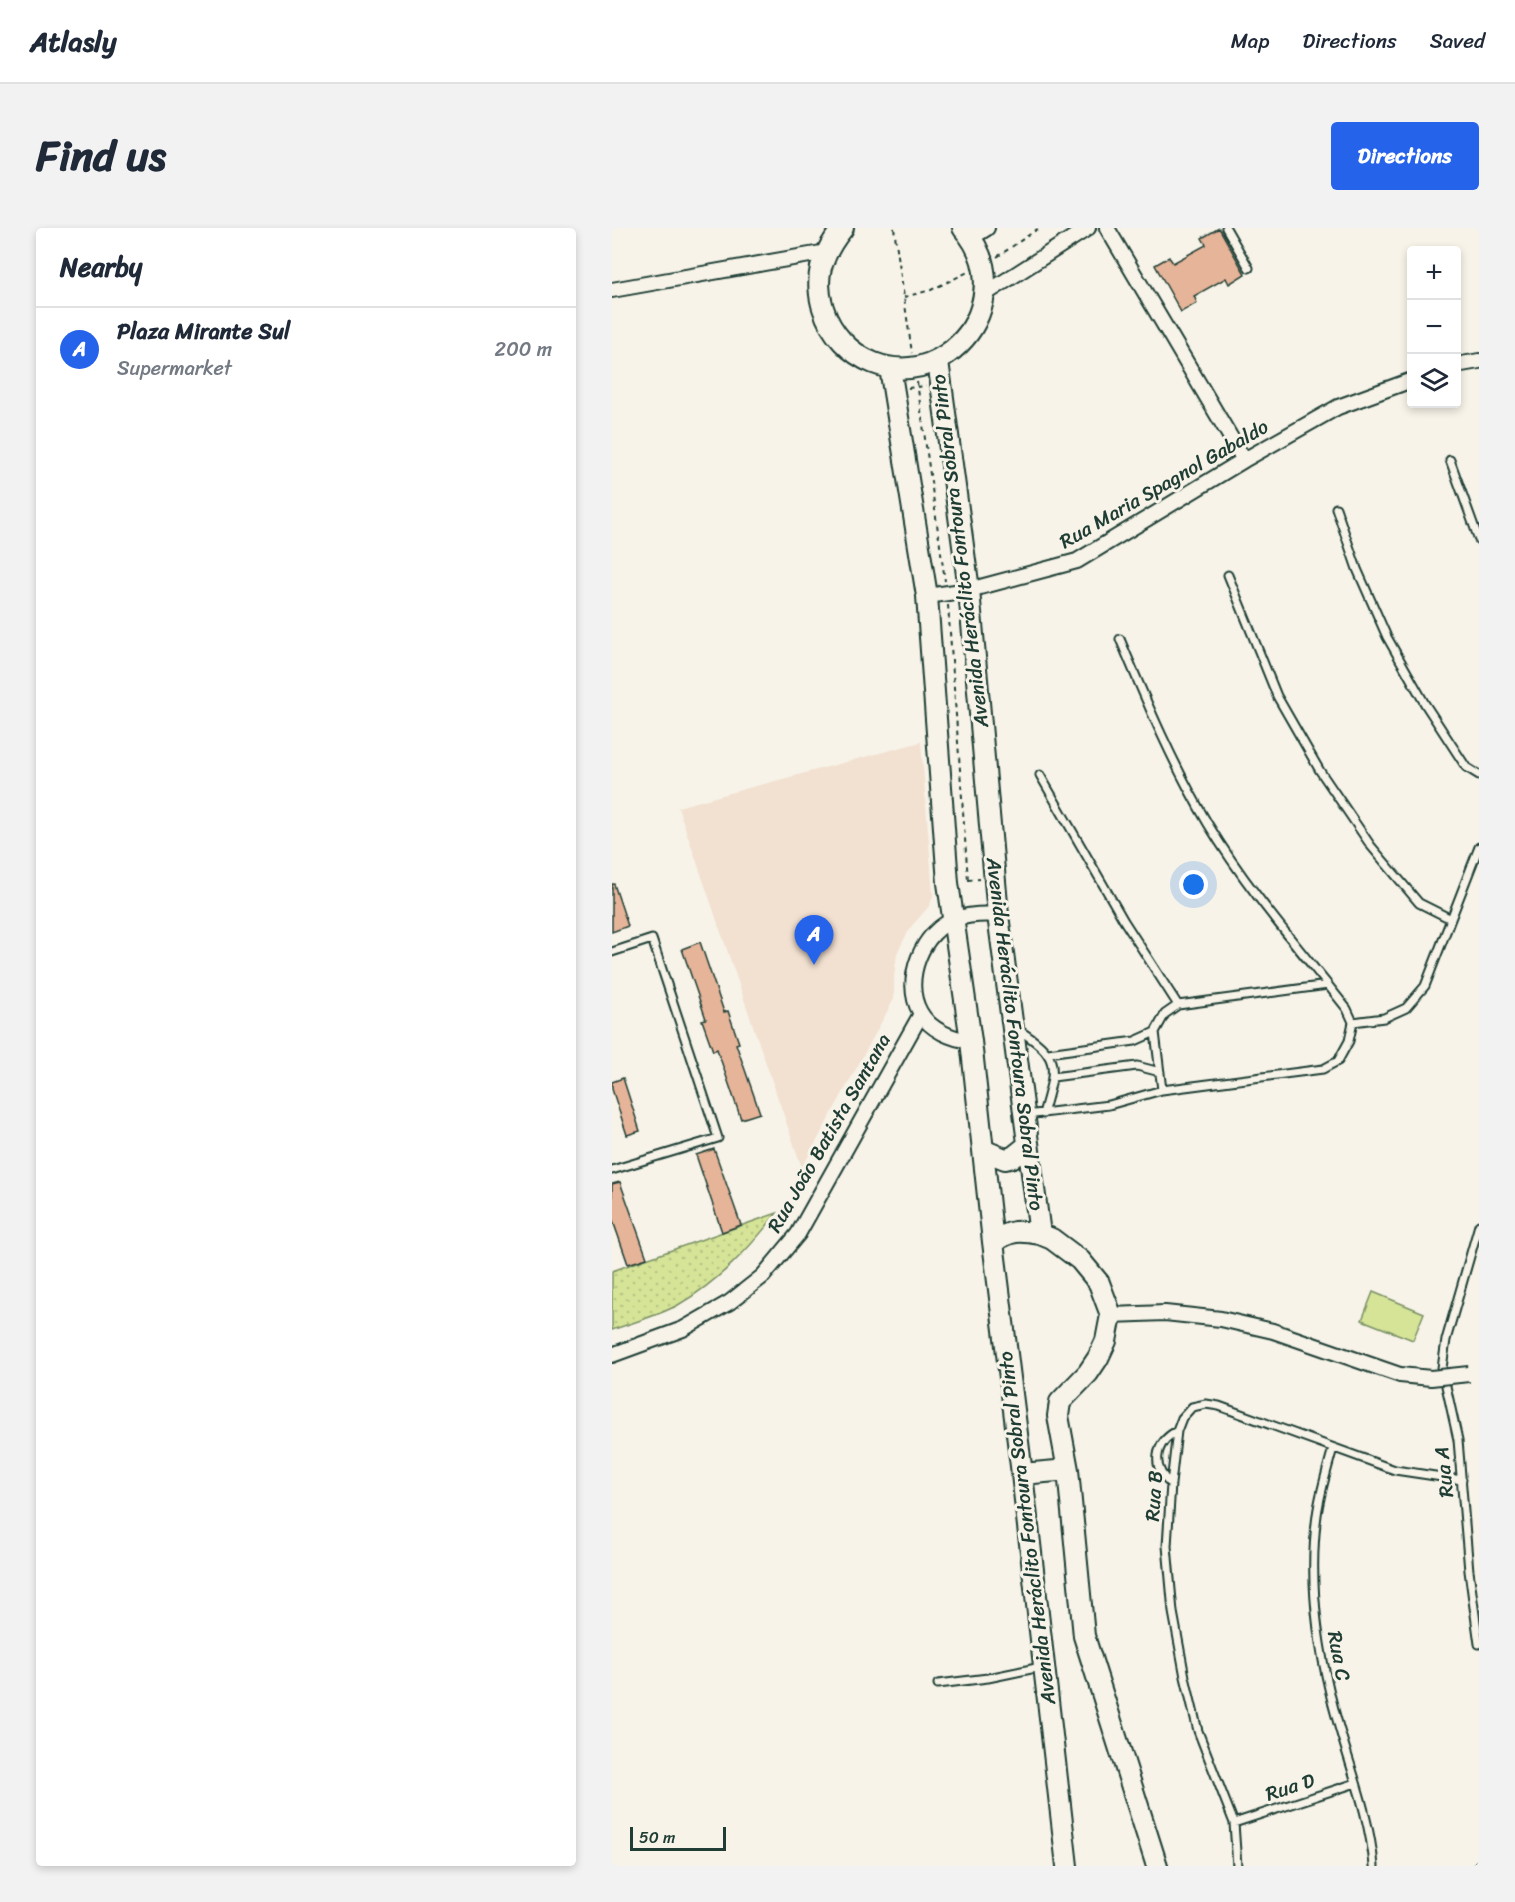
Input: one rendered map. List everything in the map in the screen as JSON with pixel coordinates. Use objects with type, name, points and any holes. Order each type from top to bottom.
[{"type":"street","points":[[843,228],[830,244],[820,270],[820,296],[827,322],[843,344],[864,360],[890,368],[915,368],[938,361],[961,344],[977,321],[985,294],[984,265],[974,231]]},
{"type":"street","points":[[985,294],[1088,228]]},
{"type":"street","points":[[1107,228],[1244,460]]},
{"type":"street","points":[[612,290],[827,252]]},
{"type":"street","name":"Avenida Heráclito Fontoura Sobral Pinto","points":[[938,361],[968,581],[998,915],[1013,1026],[1034,1114],[1028,1144],[1040,1234],[1052,1239],[1080,1260],[1099,1283],[1110,1315],[1106,1341],[1098,1358],[1088,1373],[1060,1402],[1058,1416],[1068,1470],[1084,1636],[1157,1866]]},
{"type":"street","points":[[1461,364],[1479,361]]},
{"type":"street","name":"Avenida Heráclito Fontoura Sobral Pinto","points":[[890,368],[927,596],[948,883],[971,1041],[1067,1866]]},
{"type":"street","name":"Rua Maria Spagnol Gabaldo","points":[[927,596],[968,581],[1077,561],[1244,460],[1338,407],[1407,382]]},
{"type":"street","points":[[971,1041],[956,1039],[939,1031],[921,1014],[914,997],[915,971],[921,950],[935,932],[954,919],[977,914],[998,915]]},
{"type":"street","name":"Rua João Batista Santana","points":[[612,1355],[683,1329],[730,1302],[763,1276],[798,1234],[921,1014]]},
{"type":"street","points":[[983,1150],[1005,1159],[1013,1157],[1028,1144]]},
{"type":"street","points":[[993,1242],[1008,1232],[1024,1231],[1040,1234]]},
{"type":"street","points":[[1110,1315],[1165,1313],[1221,1319],[1273,1331],[1400,1375],[1431,1378],[1474,1373]]},
{"type":"street","points":[[1022,1474],[1068,1470]]},
{"type":"lane","points":[[1226,228],[1249,268]]},
{"type":"lane","points":[[1450,460],[1479,540]]},
{"type":"lane","points":[[1336,508],[1357,568],[1387,637],[1425,704],[1466,767],[1479,775]]},
{"type":"lane","points":[[1228,575],[1277,696],[1320,771],[1371,846],[1419,903],[1451,919]]},
{"type":"lane","points":[[1034,1114],[1109,1105],[1162,1090],[1323,1069],[1338,1061],[1349,1041],[1353,1023],[1347,1009],[1250,887],[1209,825],[1176,767],[1120,639]]},
{"type":"lane","points":[[1040,775],[1118,912],[1178,1005]]},
{"type":"lane","points":[[1353,1023],[1384,1018],[1406,1008],[1425,986],[1479,847]]},
{"type":"lane","points":[[612,952],[652,939],[718,1138],[612,1170]]},
{"type":"lane","points":[[1162,1090],[1155,1032],[1165,1014],[1178,1005],[1328,985]]},
{"type":"lane","points":[[1013,1026],[1038,1042],[1048,1053],[1053,1065],[1053,1077],[1034,1114]]},
{"type":"lane","points":[[1048,1053],[1135,1041],[1155,1032]]},
{"type":"lane","points":[[1053,1077],[1137,1066],[1160,1072]]},
{"type":"lane","name":"Rua A","points":[[1479,1225],[1446,1340],[1442,1368],[1458,1440],[1469,1571],[1479,1644]]},
{"type":"lane","name":"Rua B","points":[[1237,1866],[1234,1823],[1198,1731],[1173,1612],[1167,1546],[1177,1431],[1182,1418],[1192,1407],[1206,1404],[1219,1406],[1395,1470],[1462,1480]]},
{"type":"lane","points":[[1171,1484],[1162,1477],[1158,1466],[1158,1456],[1167,1436],[1177,1431]]},
{"type":"lane","name":"Rua C","points":[[1333,1448],[1317,1514],[1313,1568],[1316,1627],[1330,1694],[1371,1838],[1374,1866]]},
{"type":"lane","points":[[938,1684],[988,1678],[1043,1667]]},
{"type":"lane","name":"Rua D","points":[[1234,1823],[1356,1783]]},
{"type":"path","points":[[894,390],[941,384]]},
{"type":"path","points":[[924,576],[968,581]]},
{"type":"path","points":[[948,883],[995,878]]},
{"type":"shaded area","points":[[921,742],[933,895],[930,905],[910,928],[897,953],[894,999],[802,1168],[678,807]]},
{"type":"green space","points":[[777,1213],[732,1264],[693,1296],[662,1312],[612,1330],[612,1271]]},
{"type":"green space","points":[[1373,1292],[1424,1313],[1413,1340],[1362,1320]]},
{"type":"building","points":[[1219,228],[1245,274],[1229,284],[1226,278],[1194,296],[1197,303],[1181,312],[1155,265],[1169,257],[1173,263],[1206,245],[1202,238]]},
{"type":"building","points":[[612,884],[614,884],[628,926],[612,932]]},
{"type":"building","points":[[700,942],[724,1012],[728,1011],[739,1043],[736,1044],[760,1113],[741,1119],[717,1049],[713,1051],[702,1020],[706,1019],[682,949]]},
{"type":"building","points":[[623,1078],[640,1131],[627,1135],[612,1089],[612,1082]]},
{"type":"building","points":[[714,1149],[741,1225],[722,1232],[696,1155]]},
{"type":"building","points":[[620,1182],[647,1258],[628,1264],[612,1218],[612,1184]]},
{"type":"place","name":"Plaza Mirante Sul","points":[[814,965]]}]
